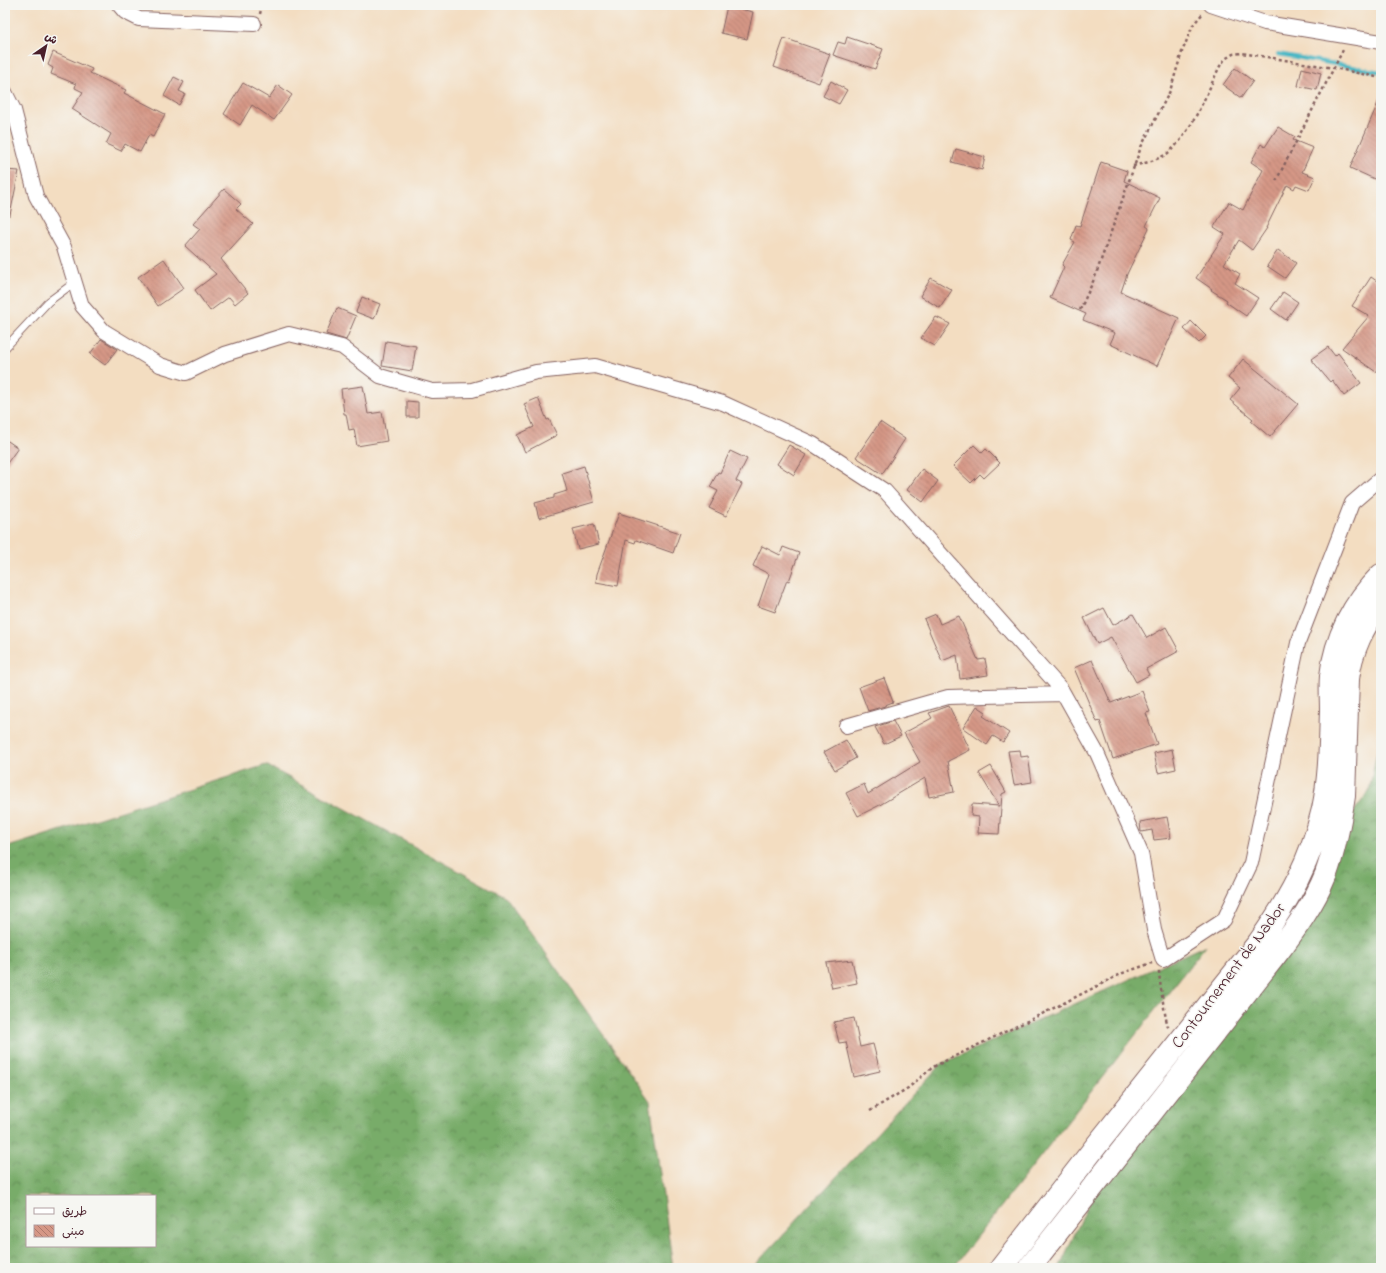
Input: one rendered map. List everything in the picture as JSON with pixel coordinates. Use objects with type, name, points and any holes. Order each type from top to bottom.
[{"type":"highway","name":"Contournement de Nador","points":[[1001,1268],[1096,1146],[1259,942],[1280,912],[1298,879],[1312,845],[1323,810],[1329,773],[1331,676],[1338,644],[1351,614],[1369,587],[1381,575]]},
{"type":"highway","name":"Contournement de Nador","points":[[1029,1268],[1276,956],[1299,924],[1319,889],[1326,874],[1332,853],[1343,802],[1348,679],[1350,664],[1360,636],[1381,602]]},
{"type":"highway","points":[[1096,1146],[1115,1161]]},
{"type":"street","points":[[119,5],[125,12],[139,18],[254,24]]},
{"type":"street","points":[[1208,8],[1265,23],[1381,42]]},
{"type":"street","points":[[5,92],[14,110],[36,196],[64,247],[82,306],[104,331],[160,365],[186,373],[225,354],[289,334],[342,347],[380,376],[432,391],[472,390],[536,372],[595,366],[723,403],[813,444],[885,491],[1064,694],[1097,754],[1141,853],[1159,961],[1224,920],[1251,863],[1298,643],[1352,503],[1381,478]]},
{"type":"street","points":[[846,726],[948,697],[1064,694]]},
{"type":"lane","points":[[5,348],[48,302],[75,282]]},
{"type":"path","points":[[1080,310],[1095,277],[1124,196],[1133,166],[1141,147],[1170,91],[1182,52],[1193,25],[1208,8]]},
{"type":"path","points":[[1276,181],[1345,46]]},
{"type":"path","points":[[1133,166],[1155,160],[1167,153],[1178,143],[1188,131],[1220,66],[1225,59],[1233,54],[1255,55],[1335,67],[1381,78]]},
{"type":"path","points":[[870,1111],[908,1088],[933,1067],[945,1060],[1048,1011],[1123,973],[1159,961],[1166,1026],[1171,1032],[1182,1039]]},
{"type":"green space","points":[[1381,731],[1381,1268],[1059,1268],[1106,1166],[1307,870],[1369,792]]},
{"type":"green space","points":[[266,765],[506,897],[650,1101],[673,1268],[5,1268],[5,848]]},
{"type":"green space","points":[[1206,945],[953,1268],[752,1268],[941,1064]]},
{"type":"building","points":[[727,6],[753,12],[747,39],[721,33]]},
{"type":"building","points":[[847,37],[883,49],[875,69],[833,55],[838,42],[845,44]]},
{"type":"building","points":[[784,38],[830,54],[819,83],[774,67]]},
{"type":"building","points":[[53,52],[92,69],[90,73],[126,90],[124,93],[165,114],[153,137],[149,135],[140,152],[125,144],[121,151],[106,144],[111,134],[72,109],[83,92],[75,88],[76,84],[51,74],[53,68],[48,65]]},
{"type":"building","points":[[1235,68],[1253,81],[1241,98],[1223,85]]},
{"type":"building","points":[[1302,68],[1321,73],[1317,90],[1298,86]]},
{"type":"building","points":[[174,77],[184,82],[179,91],[185,94],[179,105],[164,96]]},
{"type":"building","points":[[831,81],[847,90],[839,104],[823,96]]},
{"type":"building","points":[[243,83],[269,98],[278,85],[292,95],[274,120],[252,105],[240,125],[224,114]]},
{"type":"building","points":[[1381,96],[1381,182],[1350,168]]},
{"type":"building","points":[[1278,127],[1295,137],[1293,140],[1313,148],[1302,172],[1315,177],[1309,190],[1296,185],[1294,189],[1287,185],[1267,228],[1252,250],[1239,240],[1224,264],[1240,274],[1235,283],[1258,298],[1246,316],[1226,302],[1227,300],[1196,278],[1225,234],[1214,227],[1229,202],[1243,210],[1263,170],[1251,162],[1261,144],[1265,147]]},
{"type":"building","points":[[956,149],[985,157],[982,170],[952,162]]},
{"type":"building","points":[[1101,162],[1127,171],[1124,181],[1160,198],[1146,226],[1149,228],[1127,274],[1121,292],[1179,318],[1157,366],[1110,344],[1115,333],[1083,320],[1086,314],[1050,298],[1064,267],[1062,265],[1075,242],[1071,240],[1076,225],[1080,226]]},
{"type":"building","points":[[5,170],[19,171],[10,215],[5,215]]},
{"type":"building","points":[[224,189],[241,204],[236,209],[253,224],[221,259],[248,293],[235,304],[229,297],[210,311],[195,290],[216,274],[185,246],[200,229],[193,224]]},
{"type":"building","points":[[1278,250],[1296,263],[1285,278],[1267,266]]},
{"type":"building","points":[[164,259],[184,288],[158,306],[138,277]]},
{"type":"building","points":[[1371,277],[1381,284],[1381,365],[1376,372],[1342,348],[1369,316],[1352,306]]},
{"type":"building","points":[[931,278],[952,290],[940,308],[920,296]]},
{"type":"building","points":[[1283,292],[1298,302],[1286,320],[1271,309]]},
{"type":"building","points":[[362,297],[380,304],[374,319],[356,312]]},
{"type":"building","points":[[337,308],[356,316],[346,340],[326,334]]},
{"type":"building","points":[[936,317],[950,324],[935,346],[921,338]]},
{"type":"building","points":[[1191,321],[1206,336],[1199,343],[1184,329]]},
{"type":"building","points":[[101,339],[117,349],[105,365],[90,354]]},
{"type":"building","points":[[386,341],[416,346],[412,371],[382,366]]},
{"type":"building","points":[[1328,347],[1335,356],[1338,353],[1361,383],[1344,396],[1332,380],[1330,382],[1311,359]]},
{"type":"building","points":[[1243,359],[1298,404],[1270,437],[1251,421],[1253,419],[1230,400],[1240,388],[1228,378]]},
{"type":"building","points":[[363,386],[368,414],[382,412],[387,441],[357,446],[354,429],[349,430],[346,414],[344,414],[341,389]]},
{"type":"building","points":[[538,398],[547,420],[549,419],[557,435],[525,452],[517,435],[534,427],[524,404]]},
{"type":"building","points":[[407,401],[418,402],[418,417],[407,417]]},
{"type":"building","points":[[880,422],[905,439],[882,474],[856,457]]},
{"type":"building","points":[[5,439],[18,448],[5,466]]},
{"type":"building","points":[[789,445],[806,455],[794,475],[777,464]]},
{"type":"building","points":[[974,445],[982,453],[986,449],[1000,463],[984,478],[980,474],[971,483],[953,466]]},
{"type":"building","points":[[730,451],[747,459],[736,481],[742,484],[726,516],[709,508],[718,491],[710,487],[718,472],[720,473]]},
{"type":"building","points":[[584,466],[594,502],[539,518],[535,503],[554,498],[554,495],[567,491],[562,473]]},
{"type":"building","points":[[922,469],[938,481],[923,502],[907,490]]},
{"type":"building","points":[[619,513],[680,533],[673,553],[636,540],[635,543],[626,540],[618,586],[596,582],[597,574]]},
{"type":"building","points":[[594,524],[599,544],[578,549],[573,529]]},
{"type":"building","points":[[762,546],[780,555],[783,547],[799,553],[789,581],[787,580],[775,612],[758,606],[769,574],[753,566]]},
{"type":"building","points":[[1104,608],[1113,625],[1133,614],[1147,638],[1166,627],[1179,651],[1146,669],[1149,675],[1136,682],[1111,637],[1097,644],[1084,618]]},
{"type":"building","points":[[936,614],[940,624],[959,616],[978,660],[985,659],[988,675],[960,679],[957,655],[942,661],[924,619]]},
{"type":"building","points":[[1092,660],[1111,703],[1142,691],[1150,712],[1146,713],[1157,744],[1113,759],[1100,721],[1097,722],[1074,668]]},
{"type":"building","points":[[884,678],[893,702],[868,711],[859,687]]},
{"type":"building","points":[[949,706],[970,750],[948,761],[954,792],[929,797],[925,778],[858,816],[846,793],[864,784],[868,794],[920,762],[904,733],[932,718],[929,713]]},
{"type":"building","points":[[977,706],[986,712],[983,716],[1009,733],[1003,742],[993,736],[987,745],[963,728]]},
{"type":"building","points":[[893,721],[901,736],[884,744],[875,727]]},
{"type":"building","points":[[846,740],[856,758],[835,770],[824,752]]},
{"type":"building","points":[[1172,749],[1176,769],[1158,773],[1154,753]]},
{"type":"building","points":[[1020,750],[1021,757],[1028,756],[1032,782],[1014,785],[1008,751]]},
{"type":"building","points":[[991,766],[1006,792],[1002,794],[999,834],[978,833],[979,817],[971,816],[972,804],[999,806],[979,773]]},
{"type":"building","points":[[1167,817],[1171,838],[1154,840],[1152,830],[1141,832],[1140,822]]},
{"type":"building","points":[[852,960],[857,983],[832,988],[826,963]]},
{"type":"building","points":[[854,1018],[860,1047],[873,1044],[880,1071],[854,1077],[846,1042],[839,1043],[834,1022]]},
{"type":"waterway","points":[[1278,54],[1381,72]]}]
